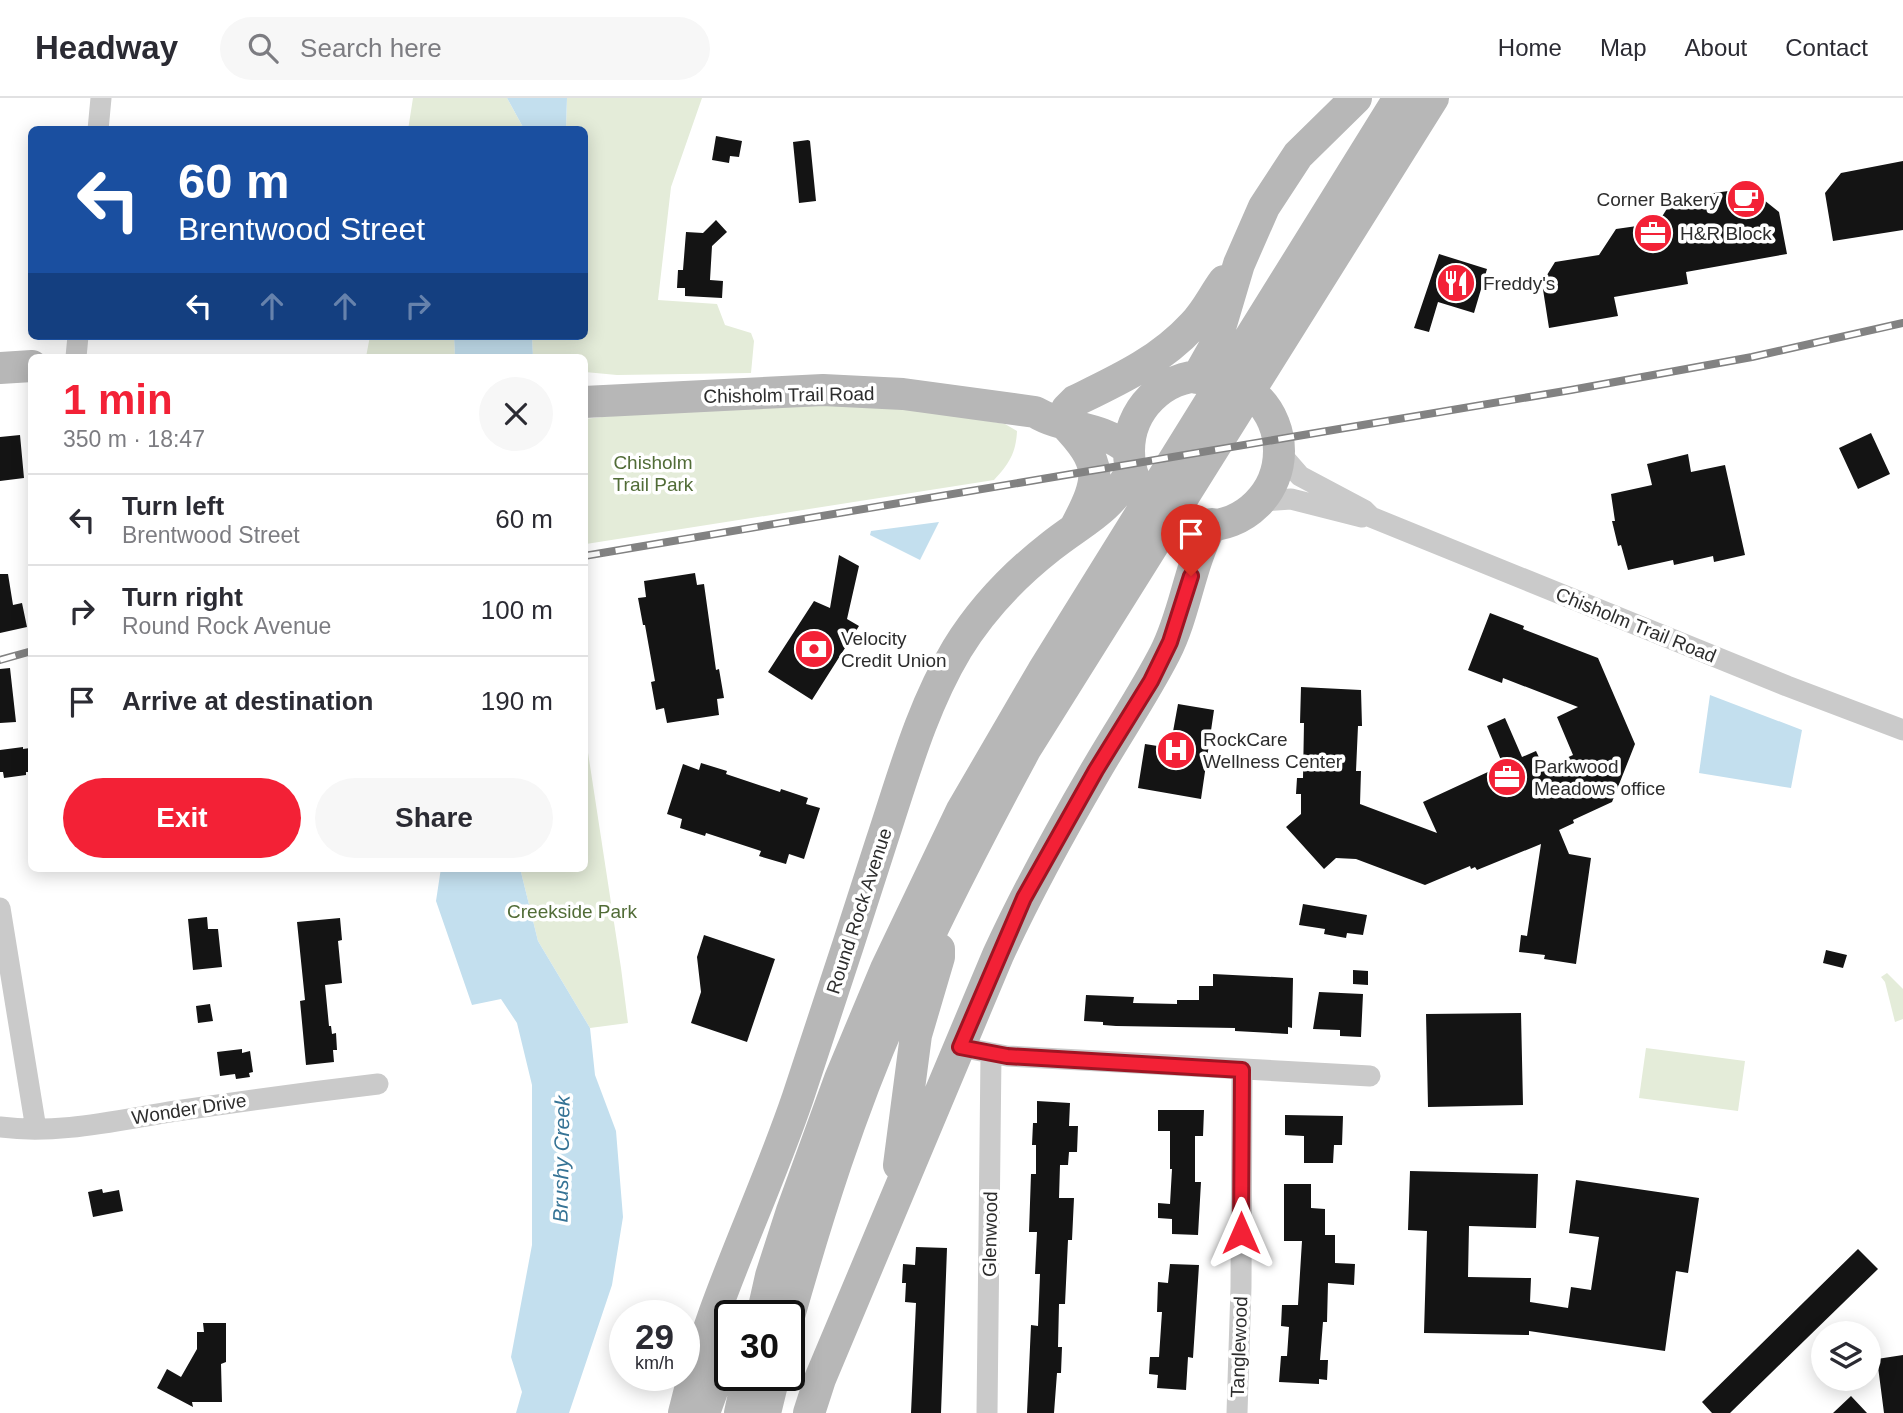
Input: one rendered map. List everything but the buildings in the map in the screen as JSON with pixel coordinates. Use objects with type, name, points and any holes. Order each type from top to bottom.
[{"type":"main road","points":[[1197,378],[1214,348],[1239,264],[1264,207],[1298,155],[1356,98]]},
{"type":"main road","points":[[1336,227],[1399,98]]},
{"type":"main road","points":[[766,1300],[792,1211],[840,1079],[891,958],[962,810],[1082,634],[1336,227],[1433,98]]},
{"type":"main road","points":[[1075,528],[1088,503],[1095,471],[1091,456],[1082,442],[1055,414],[1153,360],[1201,316],[1222,283],[1239,264]]},
{"type":"main road","points":[[0,369],[28,366]]},
{"type":"main road","points":[[1197,378],[1216,378],[1235,383],[1259,400],[1278,433],[1280,453],[1274,481],[1260,501],[1241,516],[1212,524],[1188,522],[1165,513],[1146,498],[1130,461],[1132,425],[1144,405],[1167,386],[1197,378]]},
{"type":"main road","name":"Chisholm Trail Road","points":[[588,402],[823,390],[903,394],[1055,414],[1144,405]]},
{"type":"main road","name":"Chisholm Trail Road","points":[[1055,414],[1113,438],[1130,461]]},
{"type":"main road","name":"Round Rock Avenue","points":[[684,1413],[696,1363],[711,1319],[797,1101],[927,706],[958,647],[1000,591],[1022,570],[1107,506],[1121,491],[1130,461]]},
{"type":"main road","points":[[809,1413],[820,1379],[1024,898],[1096,770],[1151,681],[1170,642],[1197,554],[1212,524]]},
{"type":"main road","points":[[1075,528],[1126,528],[1149,537],[1166,552],[1177,569],[1186,594]]},
{"type":"main road","points":[[794,1300],[821,1208],[863,1087],[892,1015],[939,914],[1082,634]]},
{"type":"main road","points":[[897,1195],[899,1151],[916,1035],[939,957],[939,914]]},
{"type":"main road","points":[[748,1300],[750,1294],[771,1276]]},
{"type":"main road","points":[[704,1413],[714,1385]]},
{"type":"main road","points":[[740,1413],[745,1391]]},
{"type":"main road","points":[[765,1413],[770,1391]]},
{"type":"street","points":[[98,126],[101,98]]},
{"type":"street","name":"Chisholm Trail Road","points":[[1280,453],[1300,476],[1364,510],[1371,517]]},
{"type":"street","name":"Chisholm Trail Road","points":[[1260,501],[1291,499],[1361,517],[1371,517],[1787,686],[1903,730]]},
{"type":"street","points":[[0,908],[36,1129]]},
{"type":"street","points":[[960,1047],[991,1054],[1370,1076]]},
{"type":"street","name":"Glenwood","points":[[987,1413],[991,1054]]},
{"type":"street","name":"Tanglewood","points":[[1237,1413],[1241,1287],[1242,1070]]},
{"type":"street","name":"Wonder Drive","points":[[0,1127],[67,1128],[282,1095],[378,1084]]},
{"type":"green space","points":[[413,98],[507,98],[522,126],[409,126]]},
{"type":"green space","points":[[567,98],[702,98],[671,187],[658,300],[717,304],[725,325],[751,333],[754,341],[751,373],[617,375],[588,372],[588,354],[533,354],[532,340],[588,340],[588,126],[566,126]]},
{"type":"green space","points":[[369,340],[454,340],[455,354],[367,354]]},
{"type":"green space","name":"Chisholm Trail Park","points":[[896,405],[1005,424],[1017,431],[1011,458],[994,480],[588,544],[588,419],[705,406]]},
{"type":"green space","name":"Creekside Park","points":[[588,753],[628,1023],[590,1028],[538,941],[521,872],[588,872]]},
{"type":"green space","points":[[1887,973],[1903,989],[1903,1019],[1895,1022],[1885,982],[1881,977]]},
{"type":"green space","points":[[1646,1048],[1745,1061],[1738,1111],[1639,1098]]},
{"type":"water","points":[[507,98],[567,98],[566,126],[522,126]]},
{"type":"water","points":[[454,340],[532,340],[533,354],[455,354]]},
{"type":"water","points":[[939,522],[920,560],[870,535],[871,531]]},
{"type":"water","points":[[1710,695],[1802,730],[1791,788],[1699,773]]},
{"type":"water","name":"Brushy Creek","points":[[440,872],[521,872],[538,941],[590,1028],[595,1075],[616,1131],[623,1217],[612,1285],[569,1413],[516,1413],[522,1392],[511,1357],[532,1245],[532,1085],[517,1023],[501,999],[472,1005],[436,901]]},
{"type":"railway","points":[[588,555],[1571,390],[1752,357],[1903,323]]},
{"type":"railway","points":[[0,660],[28,652]]},
{"type":"place","name":"Corner Bakery","points":[[1746,199]]},
{"type":"place","name":"H&R Block","points":[[1653,233]]},
{"type":"place","name":"Freddy's","points":[[1456,283]]},
{"type":"place","name":"Velocity Credit Union","points":[[814,649]]},
{"type":"place","name":"RockCare Wellness Center","points":[[1176,750]]},
{"type":"place","name":"Parkwood Meadows office","points":[[1507,777]]},
{"type":"route","points":[[1191,576],[1170,642],[1151,681],[1096,770],[1024,898],[960,1047],[1007,1056],[1242,1070],[1241,1233]]}]
